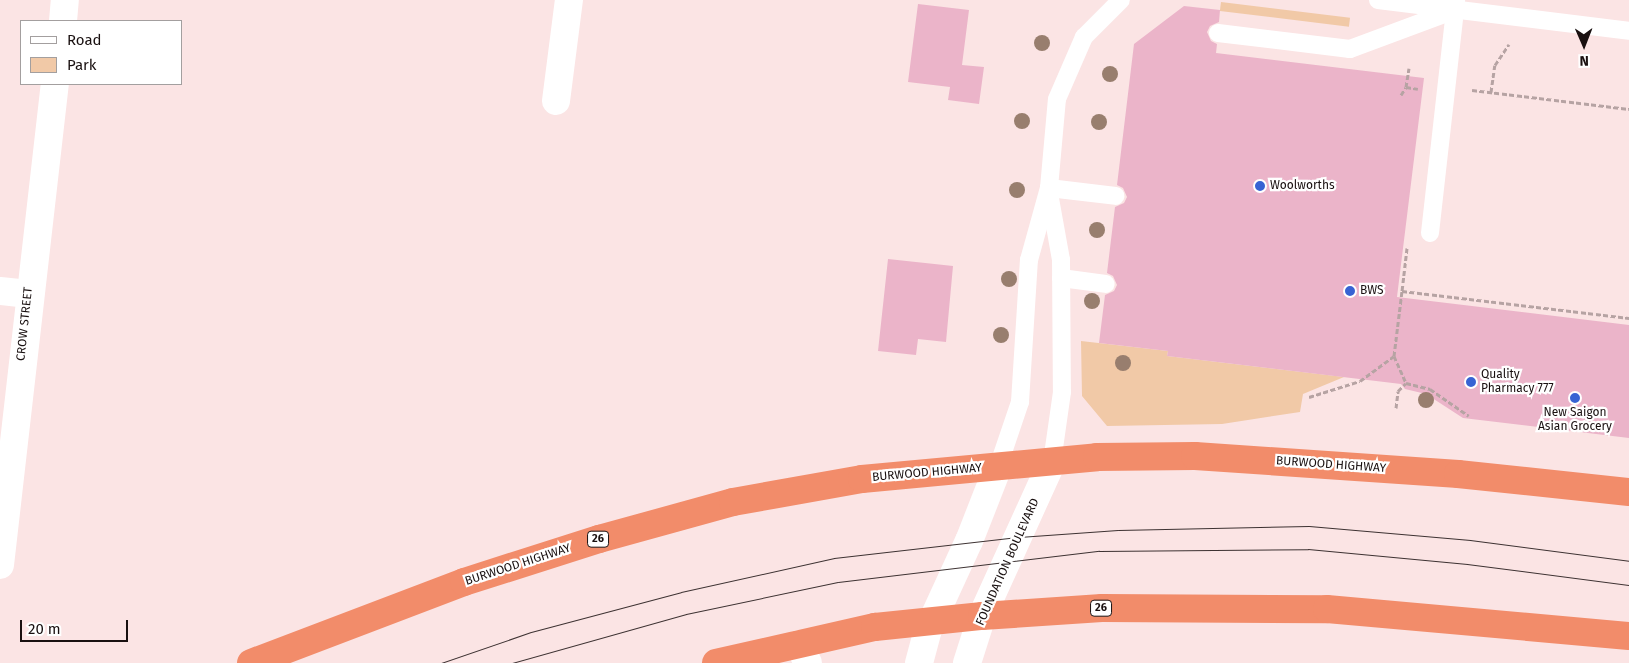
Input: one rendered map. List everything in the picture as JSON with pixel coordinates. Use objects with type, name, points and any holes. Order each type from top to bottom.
[{"type":"highway","name":"BURWOOD HIGHWAY","points":[[251,663],[472,579],[690,513],[733,502],[862,479],[1120,456],[1195,456],[1458,474],[1629,492]]},
{"type":"highway","name":"26","points":[[716,663],[803,654],[876,627],[982,616],[1102,608],[1327,609],[1629,636]]},
{"type":"street","points":[[63,20],[65,0]]},
{"type":"street","points":[[556,101],[569,0]]},
{"type":"street","name":"CROW STREET","points":[[0,565],[28,294],[55,85]]},
{"type":"street","points":[[0,290],[28,294]]},
{"type":"street","name":"FOUNDATION BOULEVARD","points":[[967,663],[982,616],[1052,462]]},
{"type":"street","points":[[919,663],[933,621],[998,467]]},
{"type":"lane","points":[[998,467],[1020,402],[1029,260],[1049,188],[1056,99],[1084,38],[1121,0]]},
{"type":"lane","points":[[1378,0],[1456,5],[1629,31]]},
{"type":"lane","points":[[1218,33],[1350,49],[1456,5]]},
{"type":"lane","points":[[1430,233],[1456,5]]},
{"type":"lane","points":[[1049,188],[1116,196]]},
{"type":"lane","points":[[1049,188],[1061,278],[1062,403],[1052,462]]},
{"type":"lane","points":[[1061,278],[1106,284]]},
{"type":"path","points":[[1491,92],[1495,65]]},
{"type":"path","points":[[1401,95],[1406,87],[1409,68]]},
{"type":"path","points":[[1462,88],[1629,109]]},
{"type":"path","points":[[1406,384],[1394,356],[1407,243]]},
{"type":"path","points":[[1402,290],[1629,318]]},
{"type":"path","points":[[1309,397],[1360,381],[1394,356]]},
{"type":"path","points":[[1396,408],[1398,391],[1406,384]]},
{"type":"path","points":[[1406,384],[1430,389],[1469,416]]},
{"type":"green space","points":[[1221,2],[1350,18],[1349,27],[1220,11]]},
{"type":"green space","points":[[1081,341],[1168,351],[1167,356],[1344,377],[1303,394],[1300,412],[1222,424],[1107,426],[1082,396]]},
{"type":"building","points":[[918,4],[969,10],[962,65],[984,67],[979,104],[948,100],[950,87],[908,82]]},
{"type":"building","name":"Woolworths","points":[[1184,6],[1220,10],[1219,22],[1210,26],[1207,32],[1211,41],[1217,44],[1216,53],[1424,78],[1397,297],[1629,325],[1629,438],[1463,418],[1426,394],[1405,389],[1401,384],[1167,356],[1168,351],[1099,343],[1105,295],[1114,291],[1117,285],[1113,276],[1107,273],[1115,207],[1124,203],[1127,197],[1123,188],[1117,185],[1134,44]]},
{"type":"building","points":[[888,259],[953,266],[946,342],[918,339],[916,355],[878,351]]},
{"type":"tram line","points":[[441,663],[531,632],[681,592],[834,558],[1019,537],[1118,530],[1309,526],[1470,540],[1629,561]]},
{"type":"tram line","points":[[512,663],[686,614],[838,582],[1099,551],[1308,549],[1467,564],[1629,585]]},
{"type":"place","name":"Woolworths","points":[[1260,186]]},
{"type":"place","name":"BWS","points":[[1350,291]]},
{"type":"place","name":"Quality Pharmacy 777","points":[[1471,382]]},
{"type":"place","name":"New Saigon Asian Grocery","points":[[1575,398]]}]
